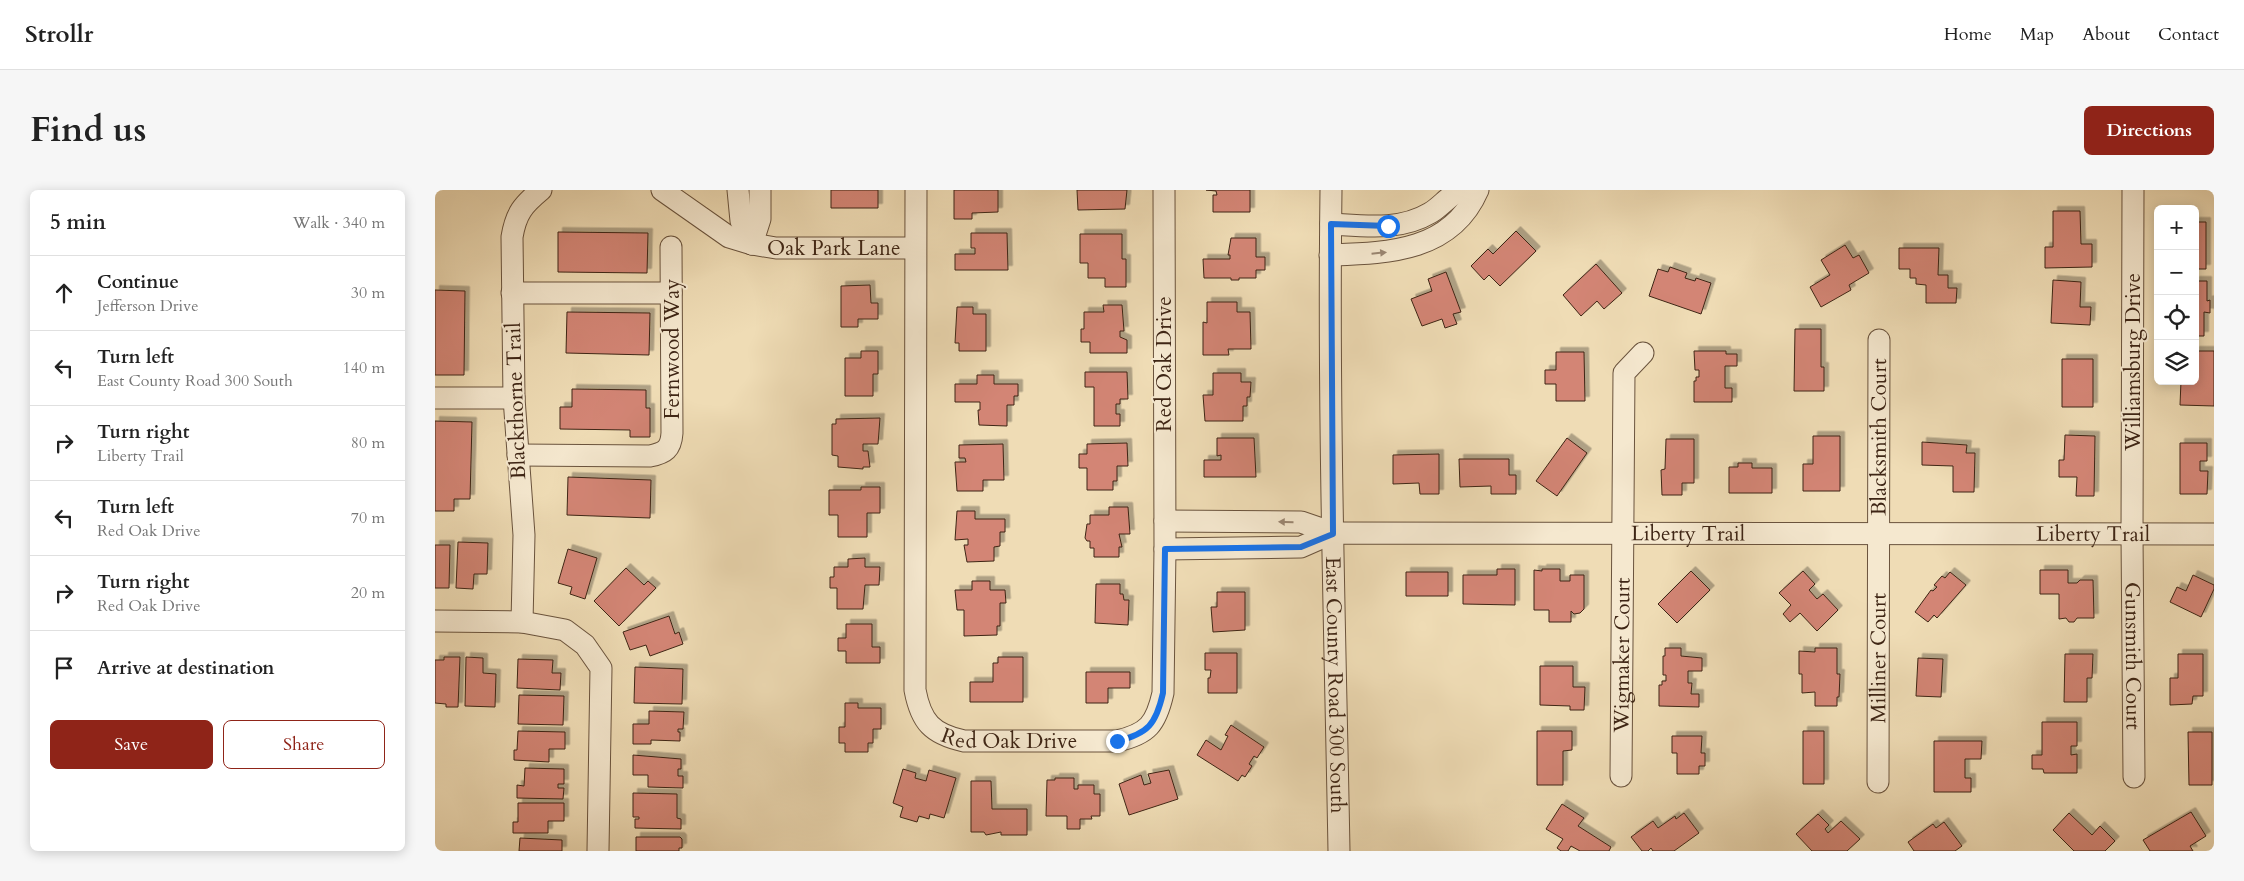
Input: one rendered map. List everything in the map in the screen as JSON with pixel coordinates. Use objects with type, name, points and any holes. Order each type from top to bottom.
[{"type":"street","name":"Blackthorne Trail","points":[[522,622],[524,536],[514,398],[512,237],[515,221],[524,203],[541,190]]},
{"type":"street","points":[[662,190],[729,237],[752,244]]},
{"type":"street","points":[[738,190],[741,220],[752,244]]},
{"type":"street","points":[[752,244],[760,218],[760,190]]},
{"type":"street","name":"Red Oak Drive","points":[[916,190],[915,690],[919,711],[928,724],[946,737],[964,741],[1117,741],[1135,737],[1150,727],[1159,713],[1163,693],[1165,549],[1164,190]]},
{"type":"street","name":"East County Road 300 South","points":[[1331,190],[1333,534],[1339,851]]},
{"type":"street","points":[[1331,224],[1388,226],[1411,223],[1432,212],[1461,190]]},
{"type":"street","points":[[1330,255],[1375,254],[1403,250],[1420,245],[1442,232],[1462,216],[1478,190]]},
{"type":"street","name":"Williamsburg Drive","points":[[2132,535],[2133,190]]},
{"type":"street","points":[[1411,223],[1420,245]]},
{"type":"street","name":"Oak Park Lane","points":[[752,244],[776,248],[915,248]]},
{"type":"street","name":"Fernwood Way","points":[[518,455],[650,456],[668,450],[672,434],[671,247]]},
{"type":"street","points":[[512,293],[671,293]]},
{"type":"street","name":"Blacksmith Court","points":[[1878,534],[1879,340]]},
{"type":"street","name":"Wigmaker Court","points":[[1621,776],[1624,373],[1643,353]]},
{"type":"street","points":[[435,398],[514,398]]},
{"type":"street","points":[[1165,521],[1301,522],[1333,534]]},
{"type":"street","name":"Liberty Trail","points":[[1165,549],[1301,547],[1333,534],[1623,532],[2214,534]]},
{"type":"street","name":"Milliner Court","points":[[1878,534],[1878,782]]},
{"type":"street","name":"Gunsmith Court","points":[[2132,535],[2134,777]]},
{"type":"street","points":[[435,620],[522,622],[565,630],[585,645],[601,668],[598,851]]},
{"type":"building","points":[[831,190],[878,190],[878,208],[831,208]]},
{"type":"building","points":[[954,190],[998,190],[998,212],[972,213],[972,219],[954,219]]},
{"type":"building","points":[[1077,190],[1127,190],[1125,209],[1078,210]]},
{"type":"building","points":[[1206,190],[1250,190],[1250,212],[1213,212],[1213,195],[1217,195],[1216,191]]},
{"type":"building","points":[[2053,211],[2080,211],[2081,244],[2092,244],[2092,267],[2045,268],[2045,247],[2053,247]]},
{"type":"building","points":[[2199,222],[2206,222],[2206,269],[2199,269]]},
{"type":"building","points":[[1516,231],[1536,251],[1500,286],[1489,275],[1484,280],[1471,266],[1488,249],[1493,254]]},
{"type":"building","points":[[558,232],[648,233],[647,273],[558,272]]},
{"type":"building","points":[[971,233],[1007,233],[1008,270],[955,270],[955,254],[975,254],[975,248],[971,248]]},
{"type":"building","points":[[1080,234],[1122,234],[1122,259],[1126,259],[1126,287],[1105,287],[1105,278],[1088,278],[1088,263],[1080,263]]},
{"type":"building","points":[[1231,238],[1256,238],[1256,257],[1265,257],[1265,270],[1256,270],[1256,278],[1231,280],[1231,278],[1204,278],[1203,259],[1230,259],[1230,255],[1228,255]]},
{"type":"building","points":[[1845,245],[1853,258],[1859,255],[1869,273],[1849,285],[1851,290],[1821,307],[1810,287],[1830,275],[1821,260]]},
{"type":"building","points":[[1899,248],[1939,248],[1938,275],[1948,275],[1948,288],[1957,288],[1956,303],[1926,303],[1926,285],[1916,284],[1916,278],[1910,278],[1910,269],[1899,269]]},
{"type":"building","points":[[1596,264],[1622,293],[1604,309],[1597,301],[1581,316],[1563,295]]},
{"type":"building","points":[[1670,267],[1687,273],[1685,278],[1695,281],[1696,278],[1711,283],[1701,314],[1649,296],[1658,269],[1668,272]]},
{"type":"building","points":[[1446,272],[1461,312],[1453,314],[1457,324],[1445,328],[1442,319],[1422,326],[1411,299],[1432,291],[1428,279]]},
{"type":"building","points":[[2053,280],[2081,282],[2080,307],[2091,307],[2090,325],[2051,323]]},
{"type":"building","points":[[2199,281],[2207,281],[2207,301],[2210,300],[2210,313],[2204,312],[2204,336],[2199,336]]},
{"type":"building","points":[[870,285],[871,303],[878,303],[878,319],[858,319],[858,327],[841,327],[841,286]]},
{"type":"building","points":[[435,290],[465,291],[464,375],[435,375]]},
{"type":"building","points":[[1207,302],[1237,302],[1237,312],[1250,312],[1251,349],[1228,349],[1229,355],[1203,355],[1203,322],[1207,323]]},
{"type":"building","points":[[1103,305],[1122,305],[1124,331],[1120,331],[1120,337],[1127,340],[1127,353],[1090,353],[1090,342],[1081,342],[1081,329],[1084,329],[1084,312],[1104,312]]},
{"type":"building","points":[[957,307],[973,307],[973,314],[986,314],[986,351],[959,351],[959,343],[955,343]]},
{"type":"building","points":[[567,312],[650,313],[649,355],[566,353]]},
{"type":"building","points":[[1795,329],[1821,329],[1821,367],[1824,367],[1824,391],[1794,391]]},
{"type":"building","points":[[861,351],[878,351],[878,374],[873,374],[873,396],[845,396],[845,358],[861,358]]},
{"type":"building","points":[[1694,351],[1726,351],[1726,354],[1737,354],[1737,366],[1725,366],[1725,388],[1732,388],[1732,402],[1694,402],[1694,381],[1696,381],[1696,377],[1699,377],[1699,370],[1695,370]]},
{"type":"building","points":[[2199,351],[2214,351],[2214,406],[2180,405],[2181,385],[2199,385]]},
{"type":"building","points":[[1556,352],[1584,352],[1585,401],[1556,401],[1556,384],[1545,384],[1545,370],[1556,370]]},
{"type":"building","points":[[2062,359],[2093,359],[2093,407],[2062,407]]},
{"type":"building","points":[[1085,372],[1127,372],[1128,399],[1120,399],[1120,404],[1116,404],[1116,414],[1120,414],[1120,426],[1094,426],[1094,387],[1085,387]]},
{"type":"building","points":[[1213,373],[1241,373],[1241,382],[1251,382],[1247,406],[1243,406],[1243,421],[1205,421],[1203,395],[1213,395]]},
{"type":"building","points":[[977,375],[994,375],[994,384],[1018,384],[1018,396],[1014,396],[1014,405],[1007,405],[1007,426],[979,425],[978,410],[980,410],[980,402],[955,402],[955,384],[977,384]]},
{"type":"building","points":[[572,389],[646,390],[646,408],[650,408],[650,437],[630,437],[630,430],[560,429],[560,407],[572,407]]},
{"type":"building","points":[[880,418],[878,444],[863,444],[863,451],[868,451],[870,467],[863,467],[863,469],[838,467],[838,456],[832,455],[832,424],[836,424],[836,419]]},
{"type":"building","points":[[435,421],[472,422],[470,499],[454,499],[454,511],[435,511]]},
{"type":"building","points":[[2065,435],[2095,436],[2094,496],[2076,496],[2077,477],[2059,477],[2059,460],[2064,460]]},
{"type":"building","points":[[1813,436],[1840,436],[1840,491],[1803,491],[1803,464],[1813,464]]},
{"type":"building","points":[[1217,438],[1254,438],[1256,477],[1204,477],[1204,460],[1221,460],[1221,455],[1217,456]]},
{"type":"building","points":[[1567,438],[1587,453],[1557,496],[1536,481]]},
{"type":"building","points":[[1666,439],[1694,439],[1694,483],[1682,483],[1682,495],[1662,495],[1661,470],[1665,469]]},
{"type":"building","points":[[1922,442],[1967,445],[1966,453],[1975,453],[1974,492],[1953,492],[1953,466],[1922,465]]},
{"type":"building","points":[[1127,443],[1128,466],[1117,466],[1117,481],[1113,481],[1113,490],[1087,490],[1087,468],[1079,468],[1079,454],[1087,454],[1087,444]]},
{"type":"building","points":[[2180,443],[2207,443],[2207,461],[2200,461],[2200,471],[2208,471],[2207,494],[2180,494]]},
{"type":"building","points":[[1003,444],[1004,480],[983,480],[983,491],[957,491],[955,462],[966,462],[965,458],[959,458],[959,445]]},
{"type":"building","points":[[1439,454],[1439,494],[1420,494],[1419,483],[1393,484],[1393,455]]},
{"type":"building","points":[[1459,459],[1509,459],[1509,475],[1516,475],[1516,494],[1491,494],[1491,486],[1460,487]]},
{"type":"building","points":[[1738,463],[1752,463],[1752,468],[1772,468],[1772,493],[1729,493],[1729,467],[1738,467]]},
{"type":"building","points":[[568,477],[651,480],[650,518],[567,515]]},
{"type":"building","points":[[861,487],[880,487],[880,513],[867,513],[867,537],[838,537],[838,515],[829,515],[829,490],[861,490]]},
{"type":"building","points":[[1109,507],[1128,507],[1130,534],[1119,534],[1122,547],[1119,547],[1119,557],[1094,557],[1094,548],[1090,548],[1090,541],[1087,541],[1085,538],[1087,524],[1090,524],[1090,515],[1109,515]]},
{"type":"building","points":[[957,511],[975,511],[975,519],[1005,519],[1005,532],[1000,532],[1000,546],[994,547],[994,561],[967,562],[964,545],[968,545],[968,539],[955,540]]},
{"type":"building","points":[[458,542],[488,543],[487,574],[474,574],[473,589],[456,588]]},
{"type":"building","points":[[435,545],[450,545],[449,588],[435,588]]},
{"type":"building","points":[[568,549],[597,558],[585,599],[570,594],[572,587],[558,583]]},
{"type":"building","points":[[865,558],[865,567],[880,567],[879,585],[865,585],[863,609],[837,609],[837,588],[830,588],[830,577],[834,577],[834,567],[848,567],[848,559]]},
{"type":"building","points":[[626,568],[644,585],[648,581],[656,588],[619,626],[594,601]]},
{"type":"building","points":[[1497,569],[1515,569],[1515,605],[1463,604],[1463,575],[1497,575]]},
{"type":"building","points":[[1542,569],[1560,569],[1560,581],[1570,581],[1570,575],[1584,575],[1584,609],[1580,613],[1574,614],[1571,611],[1571,622],[1549,622],[1549,610],[1534,610],[1534,570],[1542,571]]},
{"type":"building","points":[[2040,570],[2068,570],[2068,583],[2077,583],[2080,580],[2093,580],[2094,618],[2077,618],[2074,622],[2069,622],[2066,618],[2059,619],[2059,594],[2040,594]]},
{"type":"building","points":[[1691,571],[1710,590],[1677,623],[1658,604]]},
{"type":"building","points":[[1803,571],[1815,584],[1809,590],[1817,599],[1823,594],[1838,610],[1817,631],[1800,613],[1790,622],[1783,614],[1791,605],[1779,593]]},
{"type":"building","points":[[1406,572],[1448,572],[1448,596],[1406,596]]},
{"type":"building","points":[[1950,572],[1966,585],[1937,618],[1934,615],[1928,622],[1915,612],[1931,590],[1933,591],[1937,587],[1934,585],[1942,576],[1945,578]]},
{"type":"building","points":[[2193,575],[2214,585],[2214,589],[2201,617],[2170,602],[2177,587],[2186,591]]},
{"type":"building","points":[[972,581],[990,581],[990,590],[1005,590],[1006,603],[1000,603],[1000,626],[997,626],[997,635],[964,636],[964,610],[957,610],[955,590],[972,590]]},
{"type":"building","points":[[1096,584],[1120,584],[1120,594],[1123,594],[1124,600],[1129,600],[1128,625],[1095,623]]},
{"type":"building","points":[[1217,592],[1245,592],[1245,630],[1213,632],[1211,607],[1217,607]]},
{"type":"building","points":[[669,616],[675,634],[679,632],[683,644],[650,656],[646,645],[630,650],[623,632]]},
{"type":"building","points":[[846,624],[872,624],[872,647],[880,647],[880,663],[846,663],[846,651],[838,651],[838,638],[846,638]]},
{"type":"building","points":[[1665,648],[1681,648],[1681,656],[1702,658],[1702,671],[1688,671],[1688,683],[1692,683],[1691,694],[1699,694],[1699,707],[1659,706],[1659,685],[1662,685],[1662,681],[1666,681],[1666,675],[1663,675]]},
{"type":"building","points":[[1815,648],[1837,648],[1837,674],[1840,674],[1837,706],[1815,706],[1815,692],[1802,693],[1802,674],[1799,674],[1799,651],[1815,652]]},
{"type":"building","points":[[1205,653],[1237,653],[1237,693],[1208,693],[1208,678],[1210,678],[1211,670],[1205,670]]},
{"type":"building","points":[[2065,654],[2093,654],[2092,678],[2087,678],[2087,702],[2064,702]]},
{"type":"building","points":[[2178,654],[2203,654],[2203,696],[2193,696],[2192,704],[2170,705],[2170,678],[2178,678]]},
{"type":"building","points":[[444,657],[460,657],[458,707],[446,707],[446,704],[435,703],[435,660],[444,660]]},
{"type":"building","points":[[466,657],[483,658],[483,673],[496,674],[495,707],[465,706]]},
{"type":"building","points":[[998,657],[1023,657],[1023,702],[970,702],[970,682],[993,682],[993,663],[998,663]]},
{"type":"building","points":[[1918,658],[1943,659],[1941,697],[1916,696]]},
{"type":"building","points":[[518,659],[553,660],[552,673],[561,673],[560,690],[517,688]]},
{"type":"building","points":[[1540,666],[1573,666],[1573,687],[1585,687],[1584,710],[1570,710],[1570,706],[1540,705]]},
{"type":"building","points":[[635,667],[683,669],[682,704],[634,703]]},
{"type":"building","points":[[1086,672],[1130,672],[1130,688],[1108,688],[1108,703],[1086,703]]},
{"type":"building","points":[[519,695],[564,696],[563,725],[518,724]]},
{"type":"building","points":[[845,703],[858,703],[858,708],[881,708],[881,729],[873,729],[873,743],[868,743],[868,752],[845,752],[845,743],[839,743],[839,727],[845,727]]},
{"type":"building","points":[[649,711],[684,712],[683,729],[678,729],[680,741],[651,740],[651,744],[633,744],[633,724],[649,724]]},
{"type":"building","points":[[2042,722],[2077,722],[2077,746],[2071,746],[2071,755],[2077,754],[2077,773],[2044,773],[2043,769],[2032,769],[2032,755],[2042,755]]},
{"type":"building","points":[[1231,725],[1264,747],[1257,758],[1254,756],[1249,764],[1252,766],[1245,777],[1242,775],[1238,781],[1197,755],[1206,740],[1221,750],[1228,736],[1225,735]]},
{"type":"building","points":[[518,731],[565,732],[565,749],[549,749],[549,762],[514,760],[514,750],[517,750]]},
{"type":"building","points":[[1537,731],[1572,731],[1572,750],[1563,751],[1563,785],[1537,785]]},
{"type":"building","points":[[1803,731],[1824,731],[1824,784],[1803,784]]},
{"type":"building","points":[[2188,732],[2212,732],[2212,785],[2189,785]]},
{"type":"building","points":[[1672,736],[1702,736],[1701,753],[1705,753],[1705,766],[1699,766],[1699,774],[1677,774],[1677,753],[1672,753]]},
{"type":"building","points":[[1934,741],[1982,741],[1981,759],[1965,759],[1965,778],[1971,778],[1971,792],[1934,792]]},
{"type":"building","points":[[633,755],[681,759],[681,769],[678,769],[678,776],[683,776],[683,788],[648,787],[648,775],[633,775]]},
{"type":"building","points":[[525,768],[564,769],[564,784],[558,784],[558,788],[564,788],[563,799],[517,798],[517,785],[524,786]]},
{"type":"building","points":[[903,769],[916,773],[915,778],[926,781],[929,770],[956,778],[944,818],[930,814],[929,819],[919,816],[917,822],[900,817],[903,807],[893,803]]},
{"type":"building","points":[[1169,770],[1178,799],[1129,815],[1119,784],[1141,775],[1144,785],[1151,783],[1148,774]]},
{"type":"building","points":[[1055,778],[1074,778],[1074,789],[1078,789],[1078,785],[1094,785],[1094,794],[1100,794],[1100,816],[1091,816],[1092,819],[1080,819],[1080,829],[1067,829],[1067,816],[1046,816],[1047,780],[1055,780]]},
{"type":"building","points":[[971,781],[991,781],[992,809],[1027,809],[1027,835],[1001,835],[1001,832],[986,835],[984,832],[971,832]]},
{"type":"building","points":[[633,793],[677,794],[677,818],[681,819],[681,829],[635,828],[635,819],[639,819],[639,817],[633,817]]},
{"type":"building","points":[[518,803],[564,803],[564,821],[548,821],[548,833],[513,833],[513,822],[518,822]]},
{"type":"building","points":[[1562,804],[1584,818],[1578,826],[1611,847],[1609,851],[1580,851],[1571,846],[1568,851],[1561,851],[1557,848],[1563,839],[1546,829]]},
{"type":"building","points":[[2191,812],[2206,836],[2190,846],[2193,851],[2150,851],[2143,840]]},
{"type":"building","points":[[1684,813],[1699,833],[1674,851],[1653,851],[1651,848],[1648,851],[1642,851],[1631,837],[1653,821],[1658,828],[1675,816],[1676,819]]},
{"type":"building","points":[[2069,813],[2092,835],[2100,826],[2115,841],[2105,851],[2074,851],[2053,830]]},
{"type":"building","points":[[1818,814],[1829,825],[1825,829],[1828,833],[1841,821],[1860,839],[1847,851],[1812,851],[1796,834]]},
{"type":"building","points":[[1944,822],[1962,846],[1955,851],[1914,851],[1908,842],[1933,824],[1936,828]]},
{"type":"building","points":[[636,837],[680,837],[682,839],[682,848],[679,848],[679,851],[636,851]]},
{"type":"building","points":[[520,838],[562,840],[562,851],[519,851]]},
{"type":"route","points":[[1117,741],[1135,737],[1150,727],[1159,713],[1163,693],[1165,549],[1301,547],[1333,534],[1331,224],[1388,226]]}]
